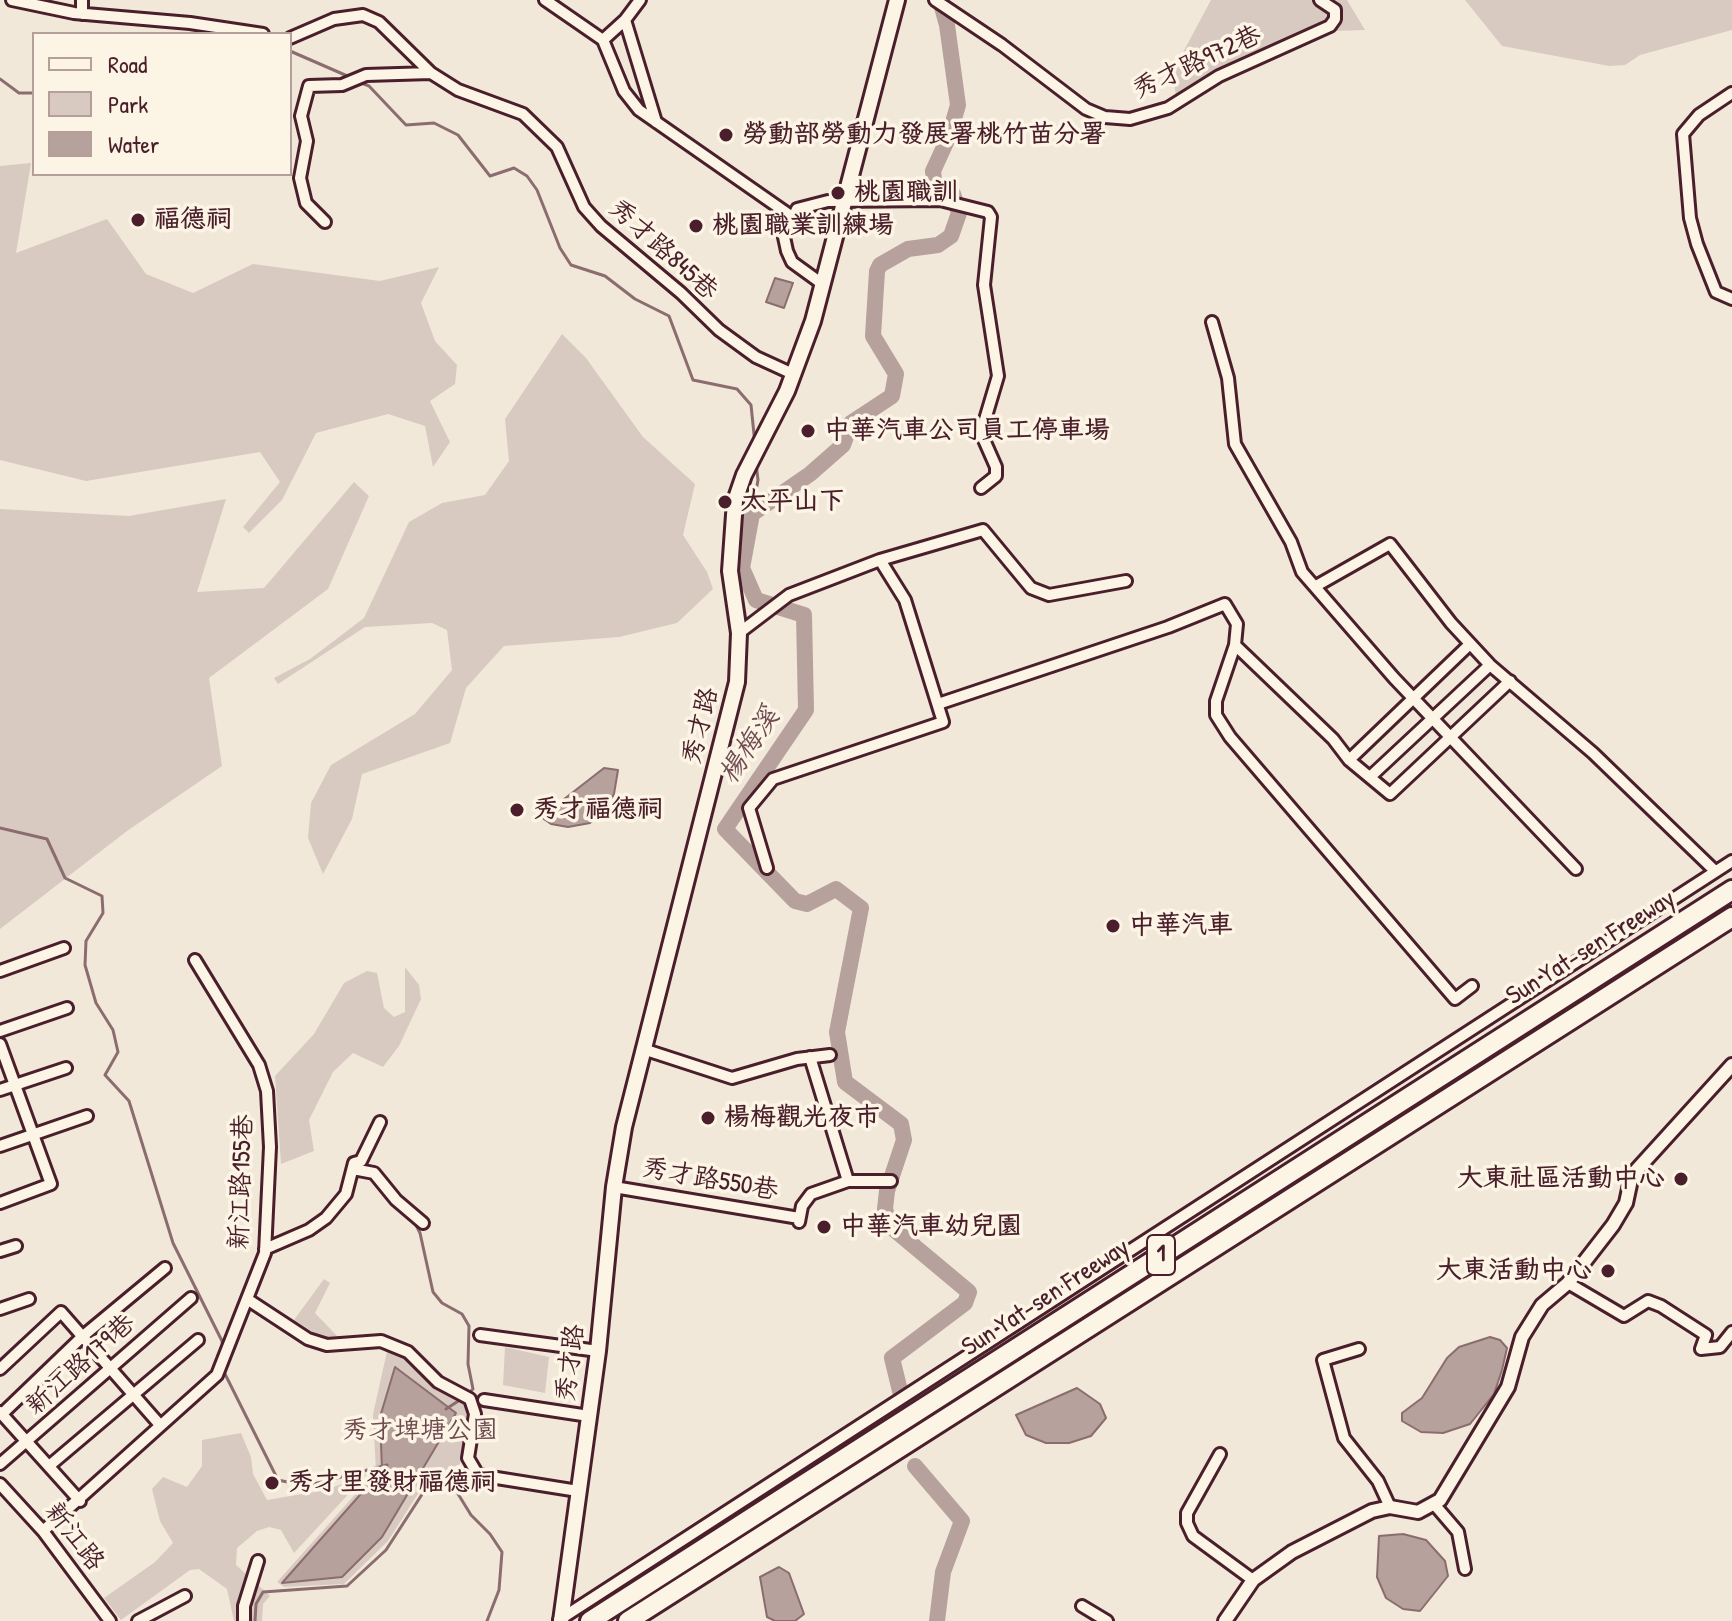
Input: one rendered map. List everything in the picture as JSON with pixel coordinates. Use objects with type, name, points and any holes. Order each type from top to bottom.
[{"type":"highway","name":"Sun Yat-sen Freeway","points":[[590,1621],[1732,890]]},
{"type":"highway","name":"Sun Yat-sen Freeway","points":[[628,1621],[1732,917]]},
{"type":"main road","name":"秀才路","points":[[559,1621],[598,1351],[614,1187],[643,1049],[737,682],[739,633],[730,571],[735,501],[744,475],[793,374],[813,321],[897,0]]},
{"type":"street","points":[[12,0],[82,14],[245,32]]},
{"type":"street","points":[[82,0],[82,14]]},
{"type":"street","points":[[545,0],[603,40],[624,91],[656,124],[791,216]]},
{"type":"street","points":[[603,40],[625,20],[640,0]]},
{"type":"street","name":"秀才路972巷","points":[[935,0],[1002,45],[1086,109],[1105,117],[1130,119],[1168,108],[1219,76],[1330,26],[1335,19],[1335,10],[1320,0]]},
{"type":"street","name":"秀才路845巷","points":[[292,37],[334,19],[363,15],[379,22],[431,73],[458,90],[523,114],[557,147],[584,207],[601,226],[681,293],[719,330],[756,357],[793,374]]},
{"type":"street","points":[[625,20],[656,124]]},
{"type":"street","points":[[325,222],[306,203],[300,178],[307,141],[301,116],[309,86],[342,85],[366,75],[431,73]]},
{"type":"street","points":[[1732,93],[1699,115],[1683,134],[1690,218],[1697,244],[1716,292],[1732,299]]},
{"type":"street","points":[[821,283],[792,262],[784,237],[791,216],[797,209],[811,203],[940,200],[988,212],[991,217],[984,285],[998,376],[981,427],[996,476],[981,488]]},
{"type":"street","points":[[1212,322],[1228,378],[1235,444],[1291,542],[1302,572],[1316,586],[1326,603],[1576,869]]},
{"type":"street","points":[[739,633],[789,595],[880,560],[983,530],[1031,588],[1049,595],[1126,581]]},
{"type":"street","points":[[1316,586],[1390,544],[1490,665],[1593,753],[1715,871]]},
{"type":"street","points":[[767,868],[749,808],[773,779],[943,722],[899,586],[880,560]]},
{"type":"street","points":[[938,704],[1168,627],[1225,604],[1237,624],[1235,645],[1216,701],[1216,715],[1230,737],[1455,999],[1472,986]]},
{"type":"street","points":[[1349,760],[1470,644]]},
{"type":"street","points":[[1235,645],[1333,739],[1349,760],[1390,794],[1453,738],[1510,681]]},
{"type":"street","points":[[1370,777],[1490,665]]},
{"type":"street","points":[[559,1621],[1732,861]]},
{"type":"street","points":[[0,971],[64,948]]},
{"type":"street","name":"新江路155巷","points":[[43,1531],[217,1375],[265,1249],[270,1147],[267,1091],[259,1065],[195,960]]},
{"type":"street","points":[[0,1031],[67,1008]]},
{"type":"street","points":[[0,1044],[51,1184],[0,1203]]},
{"type":"street","points":[[643,1049],[732,1078],[810,1057],[830,1055]]},
{"type":"street","points":[[810,1057],[848,1181],[891,1181]]},
{"type":"street","points":[[1225,1621],[1253,1580],[1292,1552],[1372,1511],[1390,1507],[1418,1512],[1434,1504],[1444,1494],[1508,1387],[1522,1337],[1542,1305],[1568,1283],[1626,1203],[1632,1175],[1732,1065]]},
{"type":"street","points":[[0,1090],[66,1068]]},
{"type":"street","points":[[0,1146],[87,1116]]},
{"type":"street","points":[[265,1249],[309,1230],[326,1218],[346,1194],[354,1163],[361,1161],[380,1122]]},
{"type":"street","points":[[353,1169],[374,1173],[396,1200],[423,1223]]},
{"type":"street","name":"秀才路550巷","points":[[614,1187],[799,1221],[802,1206],[811,1194],[848,1181]]},
{"type":"street","points":[[0,1251],[16,1246]]},
{"type":"street","points":[[80,1501],[1,1413],[83,1336],[165,1268]]},
{"type":"street","points":[[1568,1283],[1624,1316],[1648,1301],[1661,1306],[1706,1335],[1701,1349],[1720,1347],[1732,1332]]},
{"type":"street","name":"新江路179巷","points":[[0,1464],[191,1298]]},
{"type":"street","points":[[0,1309],[29,1299]]},
{"type":"street","points":[[247,1299],[308,1339],[327,1345],[381,1341],[408,1352],[438,1382],[465,1396],[475,1414],[468,1458],[478,1475],[578,1491]]},
{"type":"street","points":[[0,1369],[61,1312],[160,1425]]},
{"type":"street","points":[[480,1335],[598,1351]]},
{"type":"street","points":[[49,1466],[198,1340]]},
{"type":"street","points":[[1359,1349],[1323,1360],[1344,1438],[1378,1481],[1390,1507]]},
{"type":"street","points":[[484,1400],[589,1416]]},
{"type":"street","points":[[1220,1454],[1187,1513],[1187,1523],[1193,1536],[1253,1580]]},
{"type":"street","name":"新江路","points":[[0,1484],[43,1531],[110,1621]]},
{"type":"street","points":[[1434,1504],[1458,1532],[1465,1569]]},
{"type":"street","points":[[244,1621],[244,1606],[258,1561]]},
{"type":"street","points":[[138,1621],[185,1596]]},
{"type":"street","points":[[1082,1606],[1107,1621]]},
{"type":"green space","points":[[1211,0],[1347,0],[1365,30],[1335,31],[1176,97],[1173,71]]},
{"type":"green space","points":[[1465,0],[1732,0],[1732,30],[1640,55],[1625,65],[1609,66],[1502,46]]},
{"type":"green space","points":[[31,163],[16,253],[107,219],[146,274],[193,293],[253,264],[380,281],[439,267],[421,303],[435,341],[457,365],[455,384],[430,401],[450,442],[433,467],[425,426],[388,414],[316,433],[282,500],[249,533],[243,527],[280,482],[260,452],[86,481],[0,460],[0,166]]},
{"type":"green space","points":[[562,334],[586,358],[643,437],[695,484],[683,535],[707,572],[713,589],[677,623],[619,637],[504,646],[466,688],[450,743],[362,774],[352,819],[323,874],[308,838],[311,803],[331,765],[415,714],[452,670],[447,630],[432,623],[365,627],[278,684],[274,678],[310,659],[364,618],[409,522],[442,503],[485,495],[509,461],[505,419]]},
{"type":"green space","points":[[354,482],[369,496],[328,589],[209,678],[222,766],[127,831],[0,929],[0,509],[129,516],[226,499],[197,592],[264,588]]},
{"type":"green space","points":[[405,967],[419,985],[421,999],[399,1046],[383,1067],[353,1053],[333,1072],[309,1120],[314,1151],[281,1164],[275,1076],[314,1034],[344,983],[367,971],[377,973],[384,1008],[394,1017],[405,1012]]},
{"type":"green space","points":[[324,1279],[330,1283],[315,1313],[339,1338],[326,1340],[294,1320]]},
{"type":"green space","name":"秀才埤塘公園","points":[[388,1347],[402,1353],[436,1385],[464,1403],[469,1415],[460,1464],[428,1478],[388,1541],[344,1584],[284,1587],[277,1582],[376,1471],[373,1414]]},
{"type":"green space","points":[[505,1347],[549,1357],[545,1393],[503,1385]]},
{"type":"green space","points":[[241,1433],[251,1457],[253,1474],[267,1500],[326,1490],[367,1474],[294,1553],[281,1530],[269,1527],[257,1531],[237,1548],[236,1565],[270,1596],[263,1604],[262,1621],[234,1621],[227,1589],[199,1569],[190,1570],[121,1620],[104,1598],[155,1562],[173,1543],[160,1521],[152,1489],[163,1477],[187,1487],[202,1466],[202,1440]]},
{"type":"water","points":[[775,278],[793,283],[784,308],[766,302]]},
{"type":"water","points":[[604,768],[618,770],[614,794],[604,813],[590,823],[568,827],[551,824],[541,817]]},
{"type":"water","points":[[1490,1337],[1500,1340],[1507,1348],[1502,1370],[1494,1394],[1470,1424],[1443,1433],[1421,1432],[1402,1421],[1402,1413],[1422,1398],[1447,1358],[1459,1347]]},
{"type":"water","name":"秀才埤塘公園","points":[[395,1367],[456,1413],[382,1537],[342,1577],[282,1583],[382,1470],[380,1417]]},
{"type":"water","points":[[1077,1388],[1100,1404],[1106,1418],[1091,1436],[1069,1443],[1046,1443],[1026,1435],[1016,1415]]},
{"type":"water","points":[[1403,1534],[1426,1540],[1445,1561],[1448,1576],[1420,1611],[1403,1609],[1386,1598],[1377,1577],[1379,1536]]},
{"type":"water","points":[[779,1567],[789,1573],[804,1614],[795,1621],[775,1621],[767,1617],[760,1577]]},
{"type":"waterway","name":"楊梅溪","points":[[902,1399],[892,1358],[965,1303],[969,1292],[890,1226],[885,1209],[887,1191],[904,1140],[901,1124],[845,1082],[837,1032],[861,908],[836,889],[807,904],[795,901],[725,829],[806,710],[804,615],[756,600],[742,568],[752,514],[810,474],[843,445],[851,423],[892,396],[896,374],[873,336],[877,271],[880,265],[908,249],[938,245],[951,236],[959,213],[953,194],[935,189],[933,171],[949,136],[958,105],[947,25],[940,0]]},
{"type":"waterway","points":[[292,52],[352,78]]},
{"type":"waterway","points":[[0,79],[19,93],[32,93]]},
{"type":"waterway","points":[[359,82],[369,86],[406,125],[434,123],[458,135],[490,176],[514,168],[527,176],[537,190],[560,248],[571,265],[605,276],[635,299],[669,316],[693,380],[737,389],[751,405],[755,444]]},
{"type":"waterway","points":[[752,514],[758,480],[756,463]]},
{"type":"waterway","points":[[0,828],[47,839],[65,878],[102,896],[103,913],[86,941],[85,965],[96,1003],[113,1030],[118,1052],[105,1075],[129,1101],[173,1243],[222,1341],[223,1349]]},
{"type":"waterway","points":[[394,1205],[415,1223],[420,1233],[433,1292],[442,1303],[462,1314],[469,1326],[468,1364],[473,1389],[469,1393]]},
{"type":"waterway","points":[[225,1374],[278,1480],[306,1486],[387,1465]]},
{"type":"waterway","points":[[446,1409],[463,1398]]},
{"type":"waterway","name":"楊梅溪","points":[[915,1466],[962,1521],[943,1572],[937,1621]]},
{"type":"waterway","points":[[415,1480],[447,1476],[471,1515],[502,1552],[499,1590],[487,1621]]},
{"type":"waterway","points":[[255,1621],[256,1604],[263,1592],[347,1586],[386,1550],[432,1479]]},
{"type":"place","name":"勞動部勞動力發展署桃竹苗分署","points":[[726,135]]},
{"type":"place","name":"桃園職訓","points":[[838,193]]},
{"type":"place","name":"福德祠","points":[[138,220]]},
{"type":"place","name":"桃園職業訓練場","points":[[696,226]]},
{"type":"place","name":"中華汽車公司員工停車場","points":[[808,431]]},
{"type":"place","name":"太平山下","points":[[725,502]]},
{"type":"place","name":"秀才福德祠","points":[[517,810]]},
{"type":"place","name":"中華汽車","points":[[1113,926]]},
{"type":"place","name":"楊梅觀光夜市","points":[[708,1118]]},
{"type":"place","name":"大東社區活動中心","points":[[1681,1179]]},
{"type":"place","name":"中華汽車幼兒園","points":[[824,1227]]},
{"type":"place","name":"大東活動中心","points":[[1608,1271]]},
{"type":"place","name":"秀才里發財福德祠","points":[[272,1483]]}]
